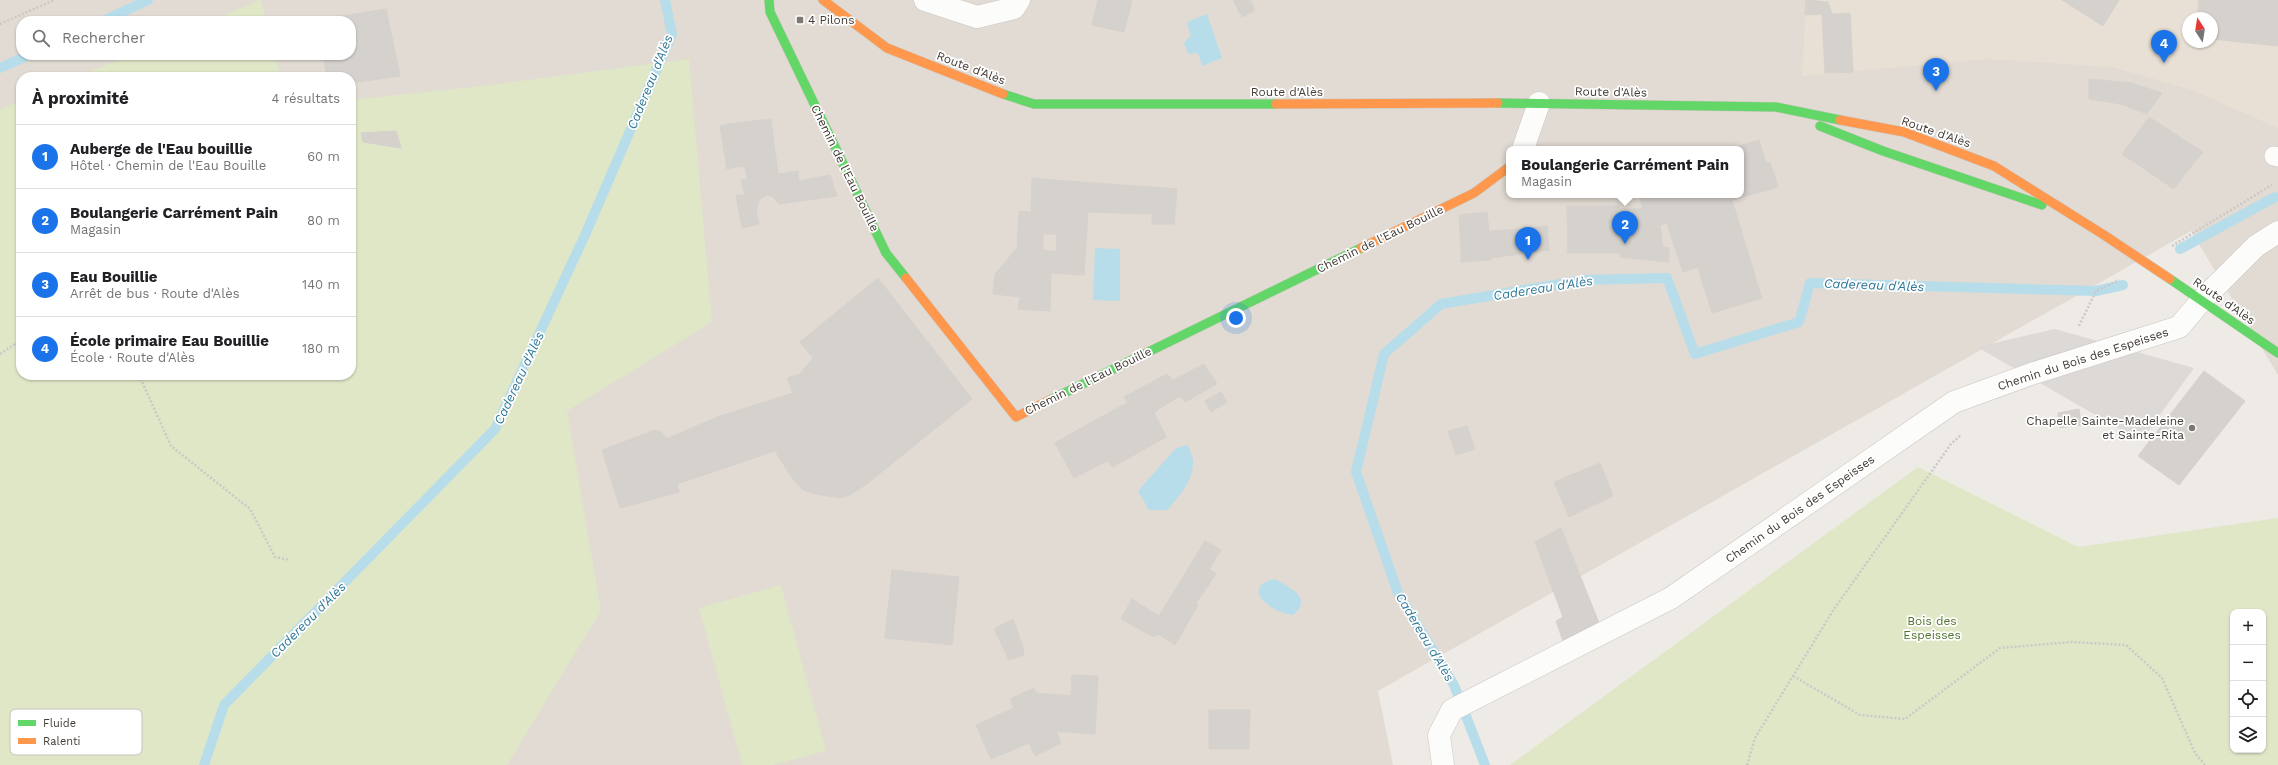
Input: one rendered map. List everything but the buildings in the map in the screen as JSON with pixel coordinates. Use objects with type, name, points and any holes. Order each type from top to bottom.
[{"type":"main road","name":"Chemin de l'Eau Bouille","points":[[769,0],[770,12],[886,253],[1016,416],[1474,193],[1506,169]]},
{"type":"main road","name":"Route d'Alès","points":[[823,0],[887,48],[983,86],[1034,104],[1539,103],[1776,107],[1904,132],[1994,166],[2104,235],[2202,300],[2278,353]]},
{"type":"main road","name":"Route d'Alès","points":[[1776,107],[1883,152],[2074,216]]},
{"type":"street","points":[[925,0],[977,17],[1014,8],[1019,0]]},
{"type":"street","points":[[1524,146],[1539,103]]},
{"type":"street","name":"Chemin du Bois des Espeisses","points":[[1443,765],[1439,735],[1452,710],[1497,685],[1671,598],[1954,402],[2076,360],[2179,327],[2202,300],[2256,246],[2278,232]]},
{"type":"path","points":[[18,16],[54,0]]},
{"type":"path","points":[[0,24],[16,17]]},
{"type":"path","points":[[2180,240],[2278,183]]},
{"type":"path","points":[[2076,360],[2072,341],[2096,291],[2122,279]]},
{"type":"path","points":[[0,354],[16,343]]},
{"type":"path","points":[[141,380],[171,446],[250,509],[275,557],[290,560]]},
{"type":"path","points":[[1747,765],[1755,738],[1834,609],[1951,444],[1963,434]]},
{"type":"path","points":[[1793,676],[1860,715],[1905,719],[2000,648],[2071,642],[2126,645],[2162,678],[2196,753],[2205,765]]},
{"type":"shaded area","points":[[0,0],[2278,0],[2278,375],[2191,231],[1378,691],[1393,765],[0,765]]},
{"type":"shaded area","points":[[1806,0],[2278,0],[2278,128],[2192,90],[2112,67],[1988,59],[1802,76]]},
{"type":"shaded area","points":[[2055,329],[2194,368],[2141,441],[1977,347]]},
{"type":"green space","points":[[260,0],[265,16],[223,16]]},
{"type":"green space","points":[[689,59],[712,322],[567,411],[601,611],[507,765],[0,765],[0,109],[16,103],[16,380],[356,380],[356,99],[482,86]]},
{"type":"green space","points":[[118,60],[276,60],[280,72],[89,72]]},
{"type":"green space","name":"Bois des Espeisses","points":[[1918,467],[2078,547],[2278,518],[2278,765],[1510,765]]},
{"type":"green space","points":[[781,585],[826,751],[773,765],[742,765],[699,608]]},
{"type":"water","points":[[1207,14],[1222,58],[1202,66],[1198,53],[1189,54],[1184,44],[1185,41],[1191,36],[1187,22]]},
{"type":"water","points":[[1095,248],[1120,249],[1120,301],[1093,300]]},
{"type":"water","points":[[1188,445],[1193,464],[1188,483],[1167,510],[1149,510],[1138,491],[1176,448]]},
{"type":"water","points":[[1275,579],[1298,594],[1301,603],[1299,609],[1293,615],[1280,612],[1265,602],[1259,595],[1259,588],[1261,585]]},
{"type":"waterway","name":"Cadereau d'Alès","points":[[114,16],[148,0]]},
{"type":"waterway","name":"Cadereau d'Alès","points":[[204,765],[224,705],[495,429],[585,235],[672,34],[665,0]]},
{"type":"waterway","name":"Cadereau d'Alès","points":[[0,68],[18,60]]},
{"type":"waterway","name":"Cadereau d'Alès","points":[[2180,249],[2275,197]]},
{"type":"waterway","name":"Cadereau d'Alès","points":[[1485,765],[1454,685],[1398,593],[1356,472],[1384,354],[1441,304],[1583,280],[1667,278],[1695,354],[1799,322],[1810,283],[2096,291],[2123,285]]},
{"type":"traffic: fast","points":[[769,0],[770,12],[886,253],[906,278]]},
{"type":"traffic: fast","points":[[1003,94],[1034,104],[1276,104]]},
{"type":"traffic: fast","points":[[1498,103],[1776,107],[1840,120]]},
{"type":"traffic: fast","points":[[1820,126],[1883,151],[2042,205]]},
{"type":"traffic: fast","points":[[1050,400],[1361,248]]},
{"type":"traffic: fast","points":[[2170,279],[2278,353]]},
{"type":"traffic: slow","points":[[823,0],[887,48],[1003,94]]},
{"type":"traffic: slow","points":[[1276,104],[1498,103]]},
{"type":"traffic: slow","points":[[1840,120],[1904,132],[1994,166],[2104,235]]},
{"type":"traffic: slow","points":[[1361,248],[1474,193],[1506,169]]},
{"type":"traffic: slow","points":[[2104,235],[2170,279]]},
{"type":"traffic: slow","points":[[906,278],[1016,417],[1050,400]]},
{"type":"place","name":"4 Pilons","points":[[800,20]]},
{"type":"place","name":"École primaire Eau Bouillie","points":[[2164,63]]},
{"type":"place","name":"Eau Bouillie","points":[[1936,91]]},
{"type":"place","name":"Boulangerie Carrément Pain","points":[[1625,244]]},
{"type":"place","name":"Auberge de l'Eau bouillie","points":[[1528,260]]},
{"type":"place","name":"Chapelle Sainte-Madeleine et Sainte-Rita","points":[[2192,428]]}]
